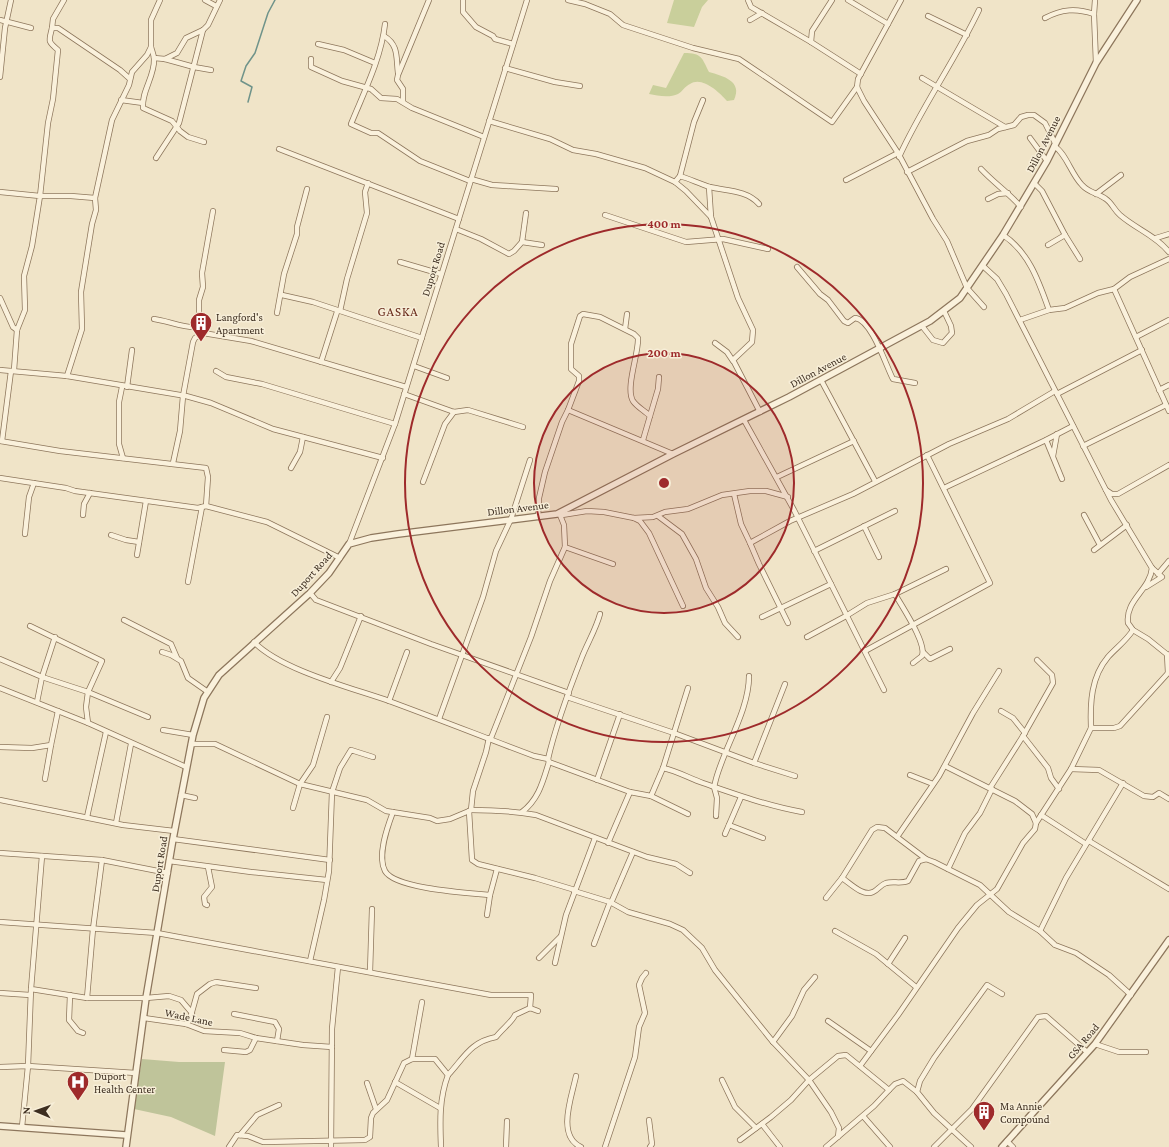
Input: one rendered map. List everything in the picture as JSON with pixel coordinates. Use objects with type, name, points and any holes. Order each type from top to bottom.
[{"type":"street","points":[[0,77],[1,56],[11,0]]},
{"type":"street","points":[[64,0],[53,19],[49,41],[51,45],[58,50],[52,106],[48,123],[40,196],[32,246],[24,276],[25,310],[17,330],[13,371],[1,441],[206,468],[208,477],[204,507],[188,582]]},
{"type":"street","points":[[160,0],[151,20],[151,47],[154,58],[142,108],[172,121],[188,137],[204,142]]},
{"type":"street","points":[[205,0],[216,6]]},
{"type":"street","points":[[165,59],[177,53],[186,38],[208,26],[220,0]]},
{"type":"street","points":[[398,75],[429,0]]},
{"type":"street","points":[[464,0],[463,12],[476,28],[493,36],[495,39],[513,44]]},
{"type":"street","name":"Duport Road","points":[[126,1147],[126,1135],[146,998],[174,831],[191,744],[202,704],[219,675],[310,593],[329,573],[349,544],[395,424],[505,68],[528,0]]},
{"type":"street","points":[[568,0],[585,4],[610,14],[624,25],[693,48],[739,60],[832,122],[857,88],[861,74],[902,0]]},
{"type":"street","points":[[585,4],[591,0]]},
{"type":"street","points":[[748,0],[750,7],[812,42],[861,74]]},
{"type":"street","points":[[812,42],[812,30],[832,0]]},
{"type":"street","points":[[848,0],[888,24]]},
{"type":"street","points":[[1095,0],[1094,14],[1096,63]]},
{"type":"street","name":"Dillon Avenue","points":[[349,544],[398,534],[559,514],[673,454],[760,412],[821,380],[922,326],[944,311],[960,298],[1004,235],[1047,161],[1054,144],[1096,63],[1137,0]]},
{"type":"street","points":[[846,180],[899,155],[914,126],[967,35],[979,10]]},
{"type":"street","points":[[1045,18],[1062,10],[1077,10],[1094,14]]},
{"type":"street","points":[[750,20],[762,13]]},
{"type":"street","points":[[928,16],[967,35]]},
{"type":"street","points":[[0,20],[31,28]]},
{"type":"street","points":[[385,24],[384,36],[367,88],[351,124],[371,133],[378,133],[420,161],[471,180],[492,185],[556,189]]},
{"type":"street","points":[[52,28],[58,28],[112,64],[130,79]]},
{"type":"street","points":[[156,158],[166,140],[177,127],[203,30]]},
{"type":"street","points":[[384,36],[391,42],[398,56],[397,80],[404,93],[403,102]]},
{"type":"street","points":[[318,44],[344,50],[375,63]]},
{"type":"street","points":[[66,376],[82,328],[82,292],[92,224],[96,210],[95,198],[112,120],[132,72],[147,55],[151,47]]},
{"type":"street","points":[[398,56],[407,55]]},
{"type":"street","points":[[154,58],[165,59],[194,68],[211,70]]},
{"type":"street","points":[[311,59],[311,67],[342,81],[367,88],[381,98],[390,97],[403,102],[412,108],[484,137]]},
{"type":"street","points":[[505,68],[555,82],[580,86]]},
{"type":"street","points":[[922,78],[959,98],[1004,127]]},
{"type":"street","points":[[857,88],[873,116],[899,155],[907,172],[947,241],[967,288],[984,307]]},
{"type":"street","points":[[121,100],[143,103]]},
{"type":"street","points":[[675,182],[680,176],[694,122],[703,100]]},
{"type":"street","points":[[907,172],[966,141],[989,135],[1004,127],[1014,125],[1021,117],[1034,115],[1045,123],[1054,144],[1062,153],[1070,171],[1082,185],[1107,199],[1120,216],[1156,238],[1169,252]]},
{"type":"street","points":[[489,121],[550,139],[573,150],[596,154],[645,168],[675,182],[711,217]]},
{"type":"street","points":[[1030,138],[1047,161]]},
{"type":"street","points":[[279,149],[458,219]]},
{"type":"street","points":[[981,169],[997,186],[1010,193],[1021,207]]},
{"type":"street","points":[[1096,194],[1121,174]]},
{"type":"street","points":[[680,176],[709,186],[745,194],[755,199],[759,204]]},
{"type":"street","points":[[321,362],[339,312],[347,279],[367,213],[365,192],[368,183]]},
{"type":"street","points":[[1034,183],[1042,191],[1065,235],[1080,259]]},
{"type":"street","points":[[709,186],[711,217],[717,238],[738,298],[753,330],[752,342],[734,358],[734,363]]},
{"type":"street","points":[[277,313],[282,294],[284,274],[307,189]]},
{"type":"street","points":[[0,192],[40,196],[95,198]]},
{"type":"street","points":[[988,199],[998,194],[1010,193]]},
{"type":"street","points":[[195,327],[199,313],[199,300],[203,287],[202,273],[213,211]]},
{"type":"street","points":[[456,229],[481,239],[509,254],[522,242],[526,213]]},
{"type":"street","points":[[605,215],[686,242],[717,238],[731,239],[768,249]]},
{"type":"street","points":[[1156,238],[1169,234]]},
{"type":"street","points":[[1004,235],[1012,240],[1029,262],[1049,310]]},
{"type":"street","points":[[1048,246],[1065,235]]},
{"type":"street","points":[[522,242],[542,245]]},
{"type":"street","points":[[1020,320],[1049,310],[1065,308],[1098,293],[1114,289],[1130,277],[1169,259]]},
{"type":"street","points":[[400,262],[442,274]]},
{"type":"street","points":[[983,266],[998,279],[1105,488],[1152,568],[1162,576],[1146,587],[1137,596],[1128,610],[1128,623],[1133,630],[1148,639],[1168,655],[1169,672],[1120,726],[1114,728],[1090,728]]},
{"type":"street","points":[[797,267],[820,294],[828,300],[844,321],[848,323],[855,318],[862,321],[880,348],[893,380],[916,383]]},
{"type":"street","points":[[1114,289],[1169,411]]},
{"type":"street","points":[[282,294],[313,302],[339,312],[422,338]]},
{"type":"street","points":[[0,298],[13,327],[17,330]]},
{"type":"street","points":[[922,326],[933,340],[943,343],[952,332],[951,326],[944,311]]},
{"type":"street","points":[[538,517],[539,498],[545,472],[562,422],[579,381],[579,376],[571,369],[570,355],[571,344],[580,316],[588,314],[625,330],[638,338],[638,346],[633,369],[632,399],[634,403],[650,416]]},
{"type":"street","points":[[625,330],[624,320],[626,314]]},
{"type":"street","points":[[154,319],[166,320],[190,328],[195,327],[203,333],[251,341],[406,387]]},
{"type":"street","points":[[1136,337],[1169,320]]},
{"type":"street","points":[[173,463],[180,431],[183,396],[193,342],[195,338],[203,333]]},
{"type":"street","points":[[715,343],[727,352],[760,412]]},
{"type":"street","points":[[123,458],[119,444],[119,402],[124,387],[132,350]]},
{"type":"street","points":[[750,543],[798,517],[816,511],[967,435],[1008,419],[1056,392],[1142,350]]},
{"type":"street","points":[[414,366],[447,378]]},
{"type":"street","points":[[0,370],[66,376],[183,396],[211,403],[258,423],[303,437],[383,458]]},
{"type":"street","points":[[216,371],[226,377],[262,384],[395,424]]},
{"type":"street","points":[[643,440],[659,377]]},
{"type":"street","points":[[821,380],[875,481]]},
{"type":"street","points":[[1159,390],[1169,385]]},
{"type":"street","points":[[404,394],[454,412],[468,410],[523,427]]},
{"type":"street","points":[[1083,446],[1166,405]]},
{"type":"street","points":[[568,410],[643,440],[673,454]]},
{"type":"street","points":[[423,482],[445,424],[454,412]]},
{"type":"street","points":[[744,420],[788,497],[884,690]]},
{"type":"street","points":[[944,488],[1073,426]]},
{"type":"street","points":[[1053,457],[1057,434]]},
{"type":"street","points":[[291,468],[300,452],[303,437]]},
{"type":"street","points":[[1046,440],[1062,479]]},
{"type":"street","points":[[777,477],[854,441]]},
{"type":"street","points":[[865,651],[990,583],[927,455]]},
{"type":"street","points":[[439,719],[483,597],[496,551],[511,519],[530,460]]},
{"type":"street","points":[[1105,488],[1112,494],[1118,494],[1169,465]]},
{"type":"street","points":[[0,478],[66,488],[75,491],[204,507],[267,522],[340,558]]},
{"type":"street","points":[[25,534],[29,497],[34,483]]},
{"type":"street","points":[[634,518],[658,516],[665,512],[688,509],[722,495],[750,491],[766,491],[788,497]]},
{"type":"street","points":[[82,515],[84,504],[90,493]]},
{"type":"street","points":[[734,494],[741,524],[788,623]]},
{"type":"street","points":[[137,555],[146,501]]},
{"type":"street","points":[[683,606],[649,533],[640,521],[634,518],[604,512],[588,511],[559,514],[565,547],[550,581],[516,675],[490,738],[473,791],[470,811],[472,860],[478,864],[575,891],[611,903],[628,912],[670,924],[684,930],[702,948],[715,970],[773,1042],[809,1080],[831,1112],[839,1128],[844,1132]]},
{"type":"street","points":[[814,551],[895,512]]},
{"type":"street","points":[[1084,515],[1100,545]]},
{"type":"street","points":[[658,516],[682,534],[696,559],[706,588],[718,607],[725,623],[738,637]]},
{"type":"street","points":[[1094,550],[1127,525]]},
{"type":"street","points":[[864,526],[879,557]]},
{"type":"street","points":[[111,535],[126,540],[139,542]]},
{"type":"street","points":[[565,547],[613,564]]},
{"type":"street","points":[[1158,574],[1169,561]]},
{"type":"street","points":[[1146,587],[1152,568]]},
{"type":"street","points":[[807,637],[867,603],[895,594],[946,569]]},
{"type":"street","points":[[762,617],[831,584]]},
{"type":"street","points":[[310,593],[316,600],[568,695],[726,751],[754,763],[794,776]]},
{"type":"street","points":[[895,594],[920,639],[923,652],[930,658],[950,649]]},
{"type":"street","points":[[522,812],[532,804],[541,790],[555,731],[600,614]]},
{"type":"street","points":[[331,682],[340,668],[360,616]]},
{"type":"street","points":[[124,620],[171,644],[177,658]]},
{"type":"street","points":[[30,626],[102,661],[88,692],[86,708],[88,723]]},
{"type":"street","points":[[860,1066],[958,928],[977,904],[997,889],[1023,843],[1033,834],[1036,823],[1071,769],[1090,728],[1092,689],[1097,675],[1107,658],[1126,640],[1133,630]]},
{"type":"street","points":[[37,702],[42,677],[55,637]]},
{"type":"street","points":[[254,642],[268,653],[331,682],[439,719],[630,792],[651,796],[688,814]]},
{"type":"street","points":[[162,652],[181,661],[188,678],[208,692]]},
{"type":"street","points":[[389,701],[407,652]]},
{"type":"street","points":[[913,663],[922,656],[923,652]]},
{"type":"street","points":[[0,659],[42,677],[88,692],[148,717]]},
{"type":"street","points":[[948,869],[964,833],[980,813],[991,789],[1024,735],[1052,683],[1052,675],[1037,660]]},
{"type":"street","points":[[897,837],[945,766],[973,713],[999,671]]},
{"type":"street","points":[[716,816],[717,798],[714,786],[718,770],[734,732],[749,686],[749,676]]},
{"type":"street","points":[[754,763],[786,684]]},
{"type":"street","points":[[0,688],[88,723],[131,744],[186,767]]},
{"type":"street","points":[[651,796],[663,768],[688,688]]},
{"type":"street","points":[[45,779],[58,711]]},
{"type":"street","points":[[1001,711],[1014,718],[1024,735],[1048,768],[1059,789]]},
{"type":"street","points":[[597,780],[620,714]]},
{"type":"street","points":[[293,808],[300,784],[313,765],[327,717]]},
{"type":"street","points":[[163,730],[193,735]]},
{"type":"street","points":[[87,817],[106,732]]},
{"type":"street","points":[[116,823],[131,744]]},
{"type":"street","points":[[191,744],[215,744],[300,784],[367,800],[386,811],[430,818],[437,821],[450,819],[470,811],[492,810],[522,812],[633,852],[676,864],[690,873]]},
{"type":"street","points":[[0,746],[32,748],[51,745]]},
{"type":"street","points":[[310,961],[324,900],[330,860],[332,792],[340,768],[351,750],[373,757]]},
{"type":"street","points":[[945,766],[1015,801],[1028,810],[1035,818],[1036,823]]},
{"type":"street","points":[[663,768],[680,772],[741,797],[779,808],[802,812]]},
{"type":"street","points":[[1071,769],[1099,770],[1123,782],[1149,798],[1159,793],[1169,799]]},
{"type":"street","points":[[910,775],[933,784]]},
{"type":"street","points":[[1040,932],[1066,878],[1123,782]]},
{"type":"street","points":[[608,843],[630,792]]},
{"type":"street","points":[[181,794],[195,798]]},
{"type":"street","points":[[725,834],[741,797]]},
{"type":"street","points":[[0,800],[116,823],[174,831]]},
{"type":"street","points":[[393,812],[382,855],[383,867],[391,878],[410,886],[490,895]]},
{"type":"street","points":[[1041,815],[1169,889]]},
{"type":"street","points":[[729,825],[763,838]]},
{"type":"street","points":[[826,898],[842,878],[875,828],[878,826],[885,828],[926,859],[980,885],[1009,912],[1040,932],[1055,945],[1076,952],[1109,975],[1131,994]]},
{"type":"street","points":[[555,963],[575,891],[595,838]]},
{"type":"street","points":[[173,839],[330,860]]},
{"type":"street","points":[[594,944],[633,852]]},
{"type":"street","points":[[0,853],[102,860],[168,873]]},
{"type":"street","points":[[22,1127],[28,1066],[30,995],[42,856]]},
{"type":"street","points":[[842,878],[862,892],[868,894],[874,892],[881,885],[888,882],[908,881],[919,861],[926,859]]},
{"type":"street","points":[[87,998],[93,929],[102,860]]},
{"type":"street","points":[[169,861],[208,867],[327,880]]},
{"type":"street","points":[[207,905],[205,904],[204,897],[214,887],[208,867]]},
{"type":"street","points":[[487,915],[490,895],[497,869]]},
{"type":"street","points":[[370,972],[372,909]]},
{"type":"street","points":[[0,922],[157,933],[490,995],[531,995],[530,1008]]},
{"type":"street","points":[[835,931],[867,948],[916,987]]},
{"type":"street","points":[[539,958],[562,936]]},
{"type":"street","points":[[888,964],[906,938]]},
{"type":"street","name":"GSA Road","points":[[1002,1147],[1095,1044],[1169,940]]},
{"type":"street","points":[[331,1144],[333,1010],[338,967]]},
{"type":"street","points":[[605,1147],[635,1056],[639,1027],[645,1013],[645,1005],[639,985],[646,973]]},
{"type":"street","points":[[773,1042],[792,1016],[804,990],[815,977]]},
{"type":"street","points":[[186,1024],[192,1013],[197,994],[213,983],[256,988]]},
{"type":"street","points":[[917,1092],[920,1081],[934,1058],[987,985],[1002,994]]},
{"type":"street","points":[[31,989],[87,998],[146,998],[169,996],[181,1000],[192,1013]]},
{"type":"street","points":[[0,993],[30,995]]},
{"type":"street","points":[[70,995],[69,1020],[78,1031],[83,1033]]},
{"type":"street","points":[[412,1059],[422,1002]]},
{"type":"street","points":[[441,1147],[440,1108],[442,1093],[448,1075],[474,1046],[484,1039],[496,1037],[502,1028],[513,1020],[515,1015],[530,1008],[538,1011]]},
{"type":"street","points":[[234,1014],[275,1022],[279,1029],[277,1041]]},
{"type":"street","points":[[934,1147],[972,1109],[1038,1017],[1046,1016],[1087,1052]]},
{"type":"street","name":"Wade Lane","points":[[144,1018],[186,1024],[204,1031],[240,1033],[256,1038],[332,1047]]},
{"type":"street","points":[[828,1022],[871,1051]]},
{"type":"street","points":[[224,1050],[246,1052],[250,1050],[256,1038]]},
{"type":"street","points":[[1095,1044],[1119,1052],[1146,1052]]},
{"type":"street","points":[[740,1140],[791,1100],[809,1080],[838,1056],[846,1055],[889,1090]]},
{"type":"street","points":[[240,1135],[248,1136],[263,1144],[331,1144],[365,1140],[370,1137],[371,1118],[376,1109],[387,1100],[404,1063],[412,1059],[435,1059],[448,1075]]},
{"type":"street","points":[[0,1067],[28,1066],[136,1073]]},
{"type":"street","points":[[576,1076],[566,1126],[571,1140],[581,1147]]},
{"type":"street","points":[[722,1080],[735,1107],[756,1128]]},
{"type":"street","points":[[826,1147],[874,1106],[895,1084],[903,1081],[917,1092],[934,1113],[971,1147]]},
{"type":"street","points":[[395,1082],[440,1108]]},
{"type":"street","points":[[367,1083],[376,1109]]},
{"type":"street","points":[[229,1147],[237,1135],[240,1135],[257,1115],[279,1105]]},
{"type":"street","points":[[863,1116],[890,1147]]},
{"type":"street","points":[[649,1120],[652,1144],[650,1147]]},
{"type":"street","points":[[506,1147],[507,1121]]},
{"type":"street","points":[[762,1124],[780,1147]]},
{"type":"street","points":[[0,1126],[126,1135]]},
{"type":"street","points":[[838,1137],[839,1128]]},
{"type":"street","points":[[1007,1141],[1013,1147]]},
{"type":"green space","points":[[674,0],[708,0],[702,7],[694,27],[667,23]]},
{"type":"green space","points":[[684,53],[698,55],[703,60],[709,72],[730,80],[736,88],[734,100],[727,101],[720,93],[705,83],[700,82],[695,82],[688,85],[679,93],[671,96],[649,94],[653,85],[666,88]]},
{"type":"green space","points":[[142,1059],[179,1062],[225,1062],[215,1136],[171,1117],[134,1109]]},
{"type":"waterway","points":[[248,102],[252,87],[241,81],[246,66],[255,53],[268,13],[275,0]]},
{"type":"place","name":"Langford's Apartment","points":[[201,342]]},
{"type":"place","name":"Duport Health Center","points":[[78,1102]]},
{"type":"place","name":"Ma Annie Compound","points":[[984,1132]]},
{"type":"district","name":"GASKA","points":[[398,311]]}]
